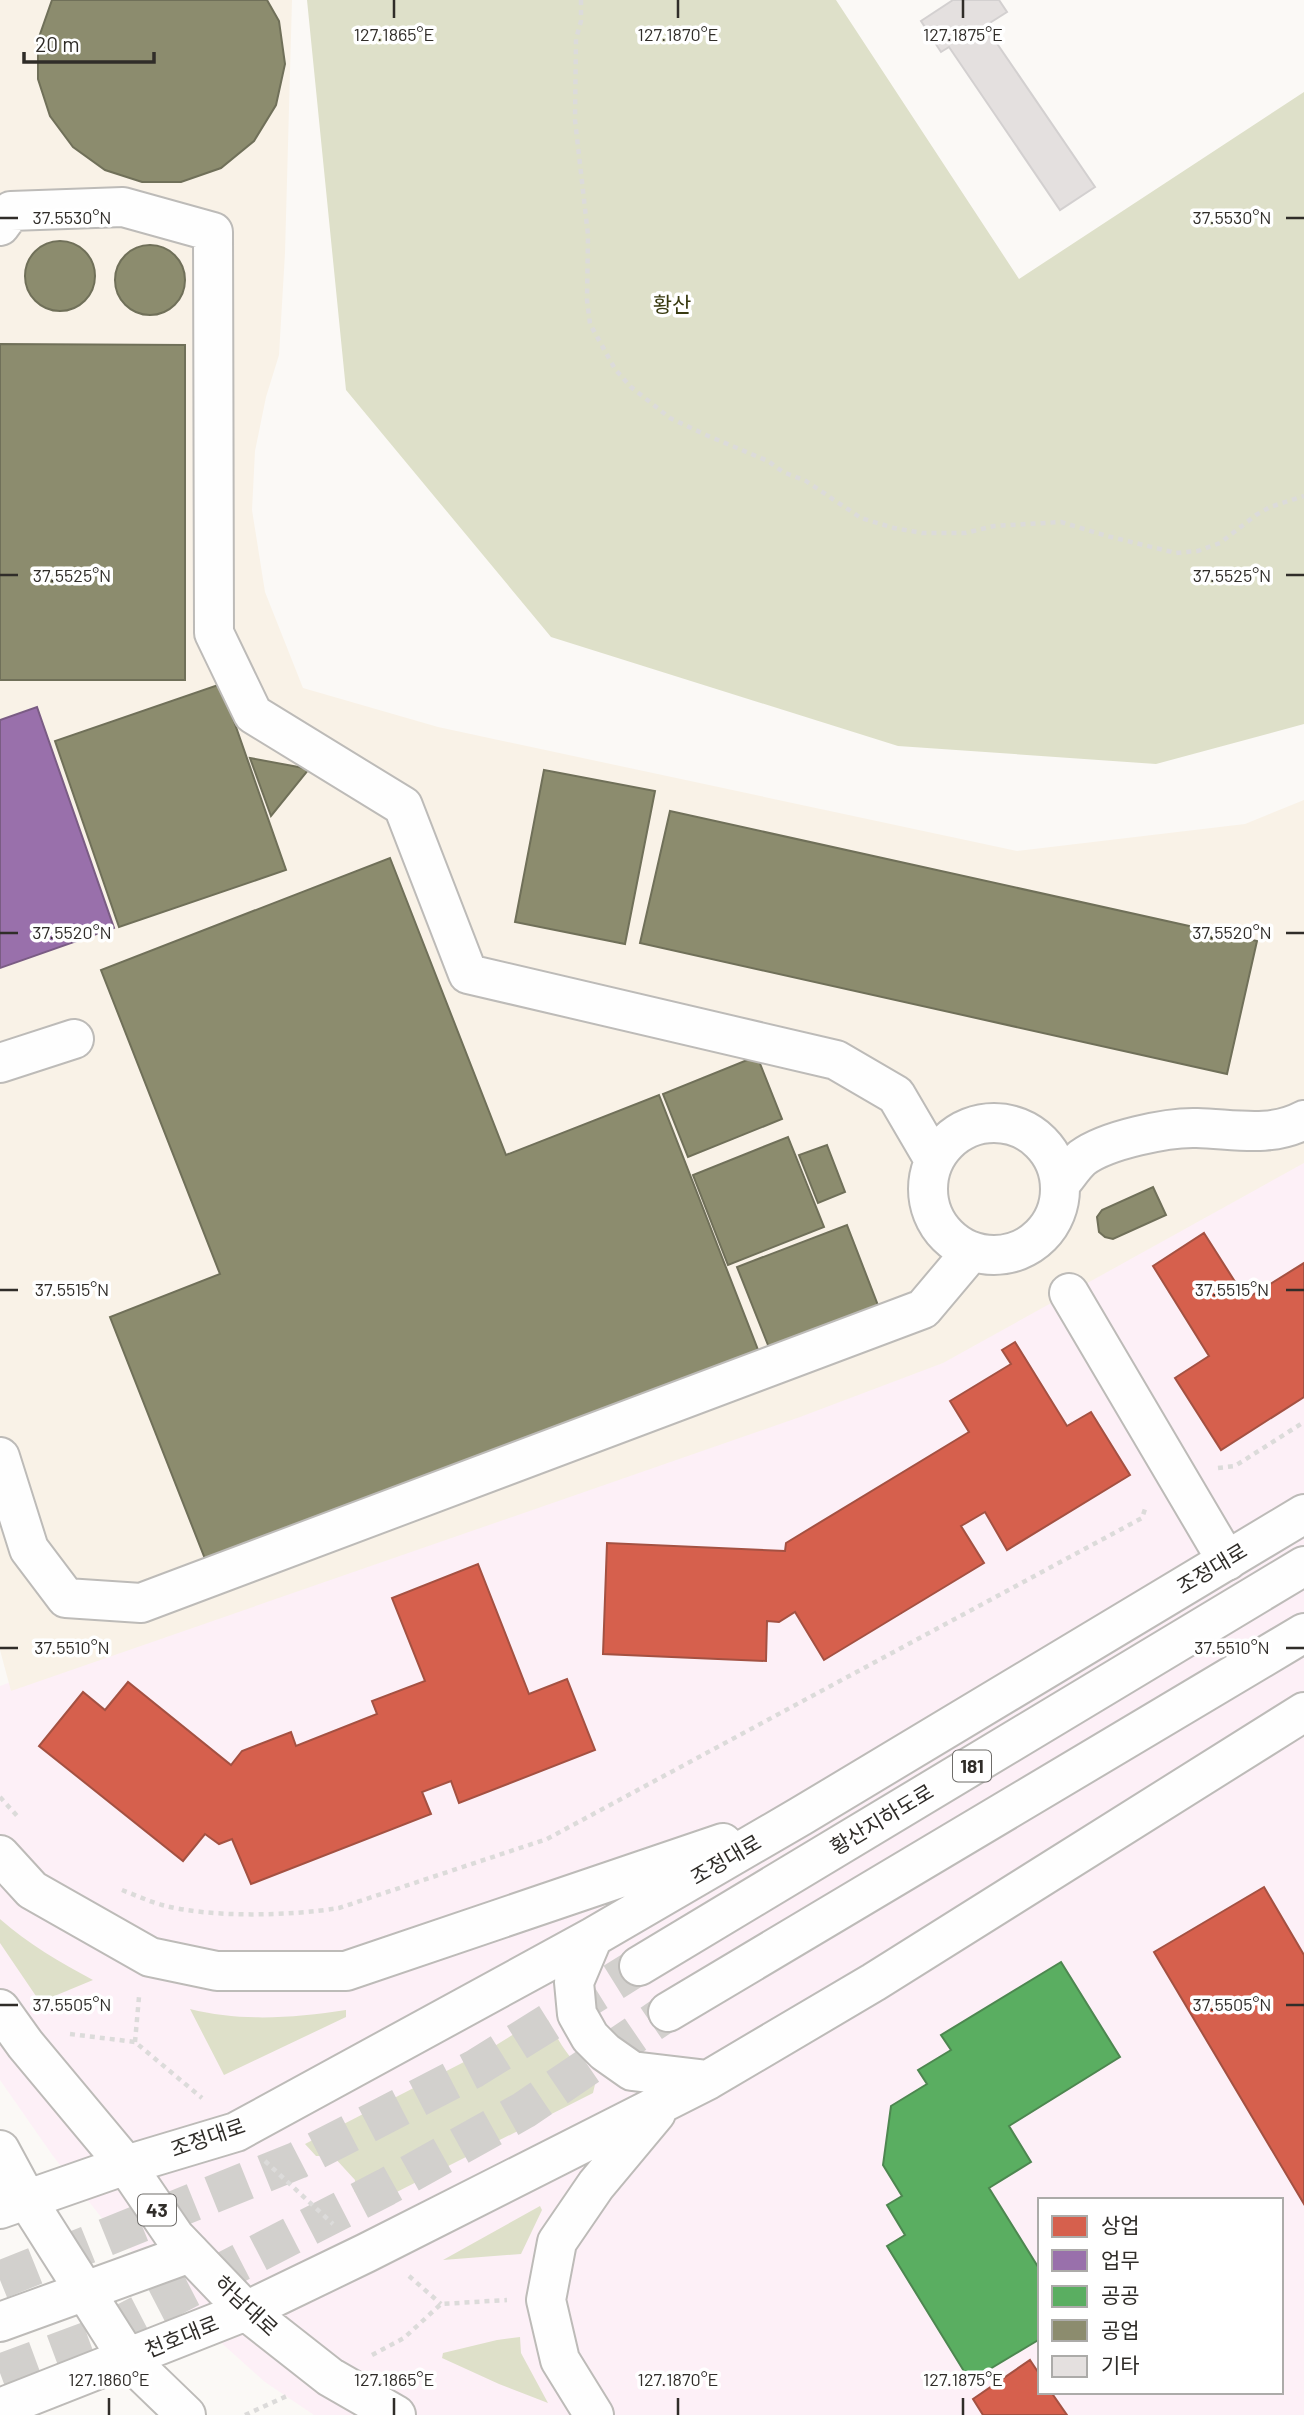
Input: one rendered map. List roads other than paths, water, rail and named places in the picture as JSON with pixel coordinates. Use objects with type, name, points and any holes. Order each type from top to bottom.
[{"type":"main road","points":[[0,226],[12,211],[123,207],[213,232],[214,633],[253,714],[403,806],[468,974],[836,1060],[897,1095],[934,1160]]},
{"type":"main road","points":[[0,1063],[74,1039]]},
{"type":"main road","points":[[1061,1183],[1083,1158],[1130,1138],[1194,1128],[1262,1132],[1292,1127],[1304,1120]]},
{"type":"main road","points":[[985,1122],[1006,1123],[1027,1130],[1044,1144],[1056,1162],[1061,1183],[1060,1205],[1051,1225],[1035,1242],[1015,1252],[993,1256],[971,1252],[952,1240],[937,1223],[928,1202],[928,1180],[934,1160],[947,1142],[964,1129],[985,1122]]},
{"type":"main road","points":[[0,1457],[29,1549],[66,1598],[141,1603],[923,1309],[971,1252]]},
{"type":"main road","points":[[1069,1293],[1227,1560]]},
{"type":"main road","name":"조정대로","points":[[126,2165],[236,2132],[593,1937],[801,1816],[1304,1514]]},
{"type":"main road","name":"황산지하도로","points":[[639,1966],[1304,1566]]},
{"type":"main road","points":[[668,2012],[1304,1633]]},
{"type":"main road","points":[[246,2311],[708,2080],[874,1982],[1304,1712]]},
{"type":"main road","points":[[0,1854],[32,1890],[150,1957],[218,1971],[346,1971],[801,1816]]},
{"type":"main road","points":[[593,1937],[574,1982],[577,2014],[590,2037],[604,2052],[632,2071],[708,2080]]},
{"type":"main road","name":"하남대로","points":[[0,2009],[25,2045],[126,2165],[175,2237],[246,2311],[330,2377],[396,2415]]},
{"type":"main road","points":[[594,2415],[559,2360],[547,2300],[557,2242],[596,2185],[666,2100]]},
{"type":"main road","points":[[0,2150],[13,2205],[84,2290],[128,2359],[186,2415]]},
{"type":"main road","points":[[13,2205],[126,2165]]},
{"type":"main road","points":[[0,2322],[190,2253]]},
{"type":"main road","name":"천호대로","points":[[0,2408],[246,2311]]},
{"type":"tunnel","points":[[0,2280],[298,2160],[474,2069],[639,1966]]},
{"type":"tunnel","points":[[0,2373],[92,2339],[386,2187],[524,2110],[668,2012]]},
{"type":"park label","name":"황산","points":[[672,305]]}]
